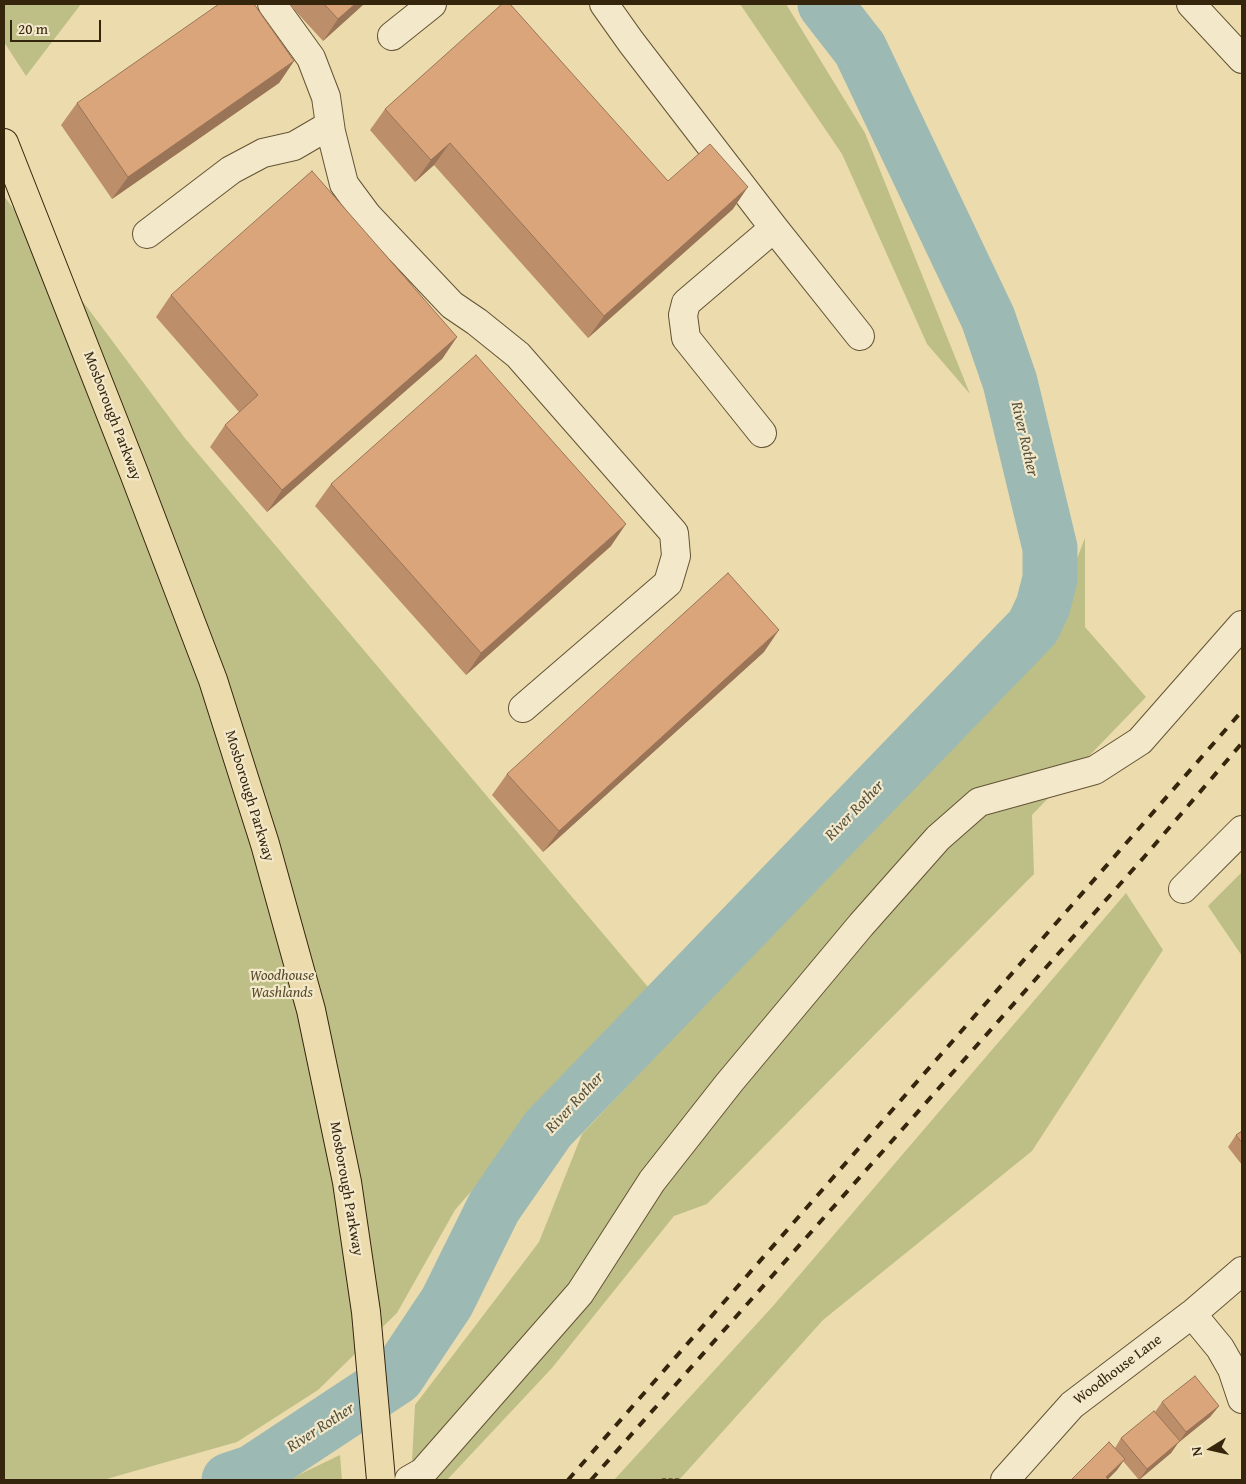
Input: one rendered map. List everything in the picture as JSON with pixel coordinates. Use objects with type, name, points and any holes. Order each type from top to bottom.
[{"type":"highway","name":"Mosborough Parkway","points":[[4,143],[213,680],[267,853],[311,1010],[346,1182],[366,1312],[378,1434],[380,1480]]},
{"type":"street","points":[[272,4],[311,58],[326,97],[330,126],[344,184],[367,215],[452,305],[518,355],[674,533],[676,556],[668,583],[523,708]]},
{"type":"street","points":[[392,36],[432,4]]},
{"type":"street","points":[[604,4],[773,229],[860,336]]},
{"type":"street","points":[[1191,4],[1242,59]]},
{"type":"street","points":[[147,234],[231,170],[263,153],[294,146],[330,126]]},
{"type":"street","points":[[762,434],[686,338],[683,316],[686,304],[773,229]]},
{"type":"street","points":[[409,1480],[423,1472],[580,1293],[652,1181],[729,1083],[860,925],[938,838],[979,802],[1095,770],[1140,742],[1242,625]]},
{"type":"street","points":[[1183,889],[1242,830]]},
{"type":"street","name":"Woodhouse Lane","points":[[1005,1480],[1072,1405],[1192,1314],[1242,1271]]},
{"type":"street","points":[[1192,1314],[1220,1348],[1232,1369],[1242,1400]]},
{"type":"path","points":[[662,1480],[679,1480]]},
{"type":"green space","points":[[4,4],[81,4],[26,76],[4,42]]},
{"type":"green space","points":[[740,4],[786,4],[865,133],[970,394],[927,344],[842,154]]},
{"type":"green space","name":"Woodhouse Washlands","points":[[4,196],[184,437],[648,987],[455,1210],[397,1313],[318,1390],[237,1442],[103,1480],[4,1480]]},
{"type":"green space","points":[[1085,538],[1085,627],[1146,697],[1032,815],[1034,874],[707,1204],[674,1216],[552,1368],[447,1480],[411,1480],[415,1405],[539,1242],[582,1134],[1043,646]]},
{"type":"green space","points":[[1242,872],[1242,956],[1208,906]]},
{"type":"green space","points":[[1126,893],[1163,950],[1032,1151],[823,1320],[679,1480],[614,1480],[773,1306]]},
{"type":"green space","points":[[340,1455],[342,1480],[288,1480]]},
{"type":"building","points":[[219,4],[254,4],[294,61],[128,177],[77,103]]},
{"type":"building","points":[[324,4],[355,4],[338,19]]},
{"type":"building","points":[[502,4],[510,4],[668,181],[710,144],[748,187],[604,316],[450,143],[431,160],[385,109]]},
{"type":"building","points":[[312,171],[457,337],[282,490],[225,425],[258,395],[171,295]]},
{"type":"building","points":[[476,355],[626,524],[481,653],[331,484]]},
{"type":"building","points":[[728,573],[779,630],[559,831],[507,774]]},
{"type":"building","points":[[1242,1131],[1242,1143],[1236,1135]]},
{"type":"building","points":[[1195,1376],[1219,1406],[1186,1432],[1162,1402]]},
{"type":"building","points":[[1154,1411],[1180,1441],[1147,1469],[1121,1438]]},
{"type":"building","points":[[1109,1442],[1125,1459],[1106,1477],[1109,1480],[1071,1480]]},
{"type":"waterway","name":"River Rother","points":[[229,1480],[253,1472],[397,1377],[447,1302],[494,1207],[548,1129],[1033,627],[1043,606],[1050,579],[1050,548],[1010,382],[988,318],[860,49],[825,4]]},
{"type":"railway","points":[[568,1480],[1242,711]]},
{"type":"railway","points":[[591,1480],[1145,856],[1242,743]]}]
